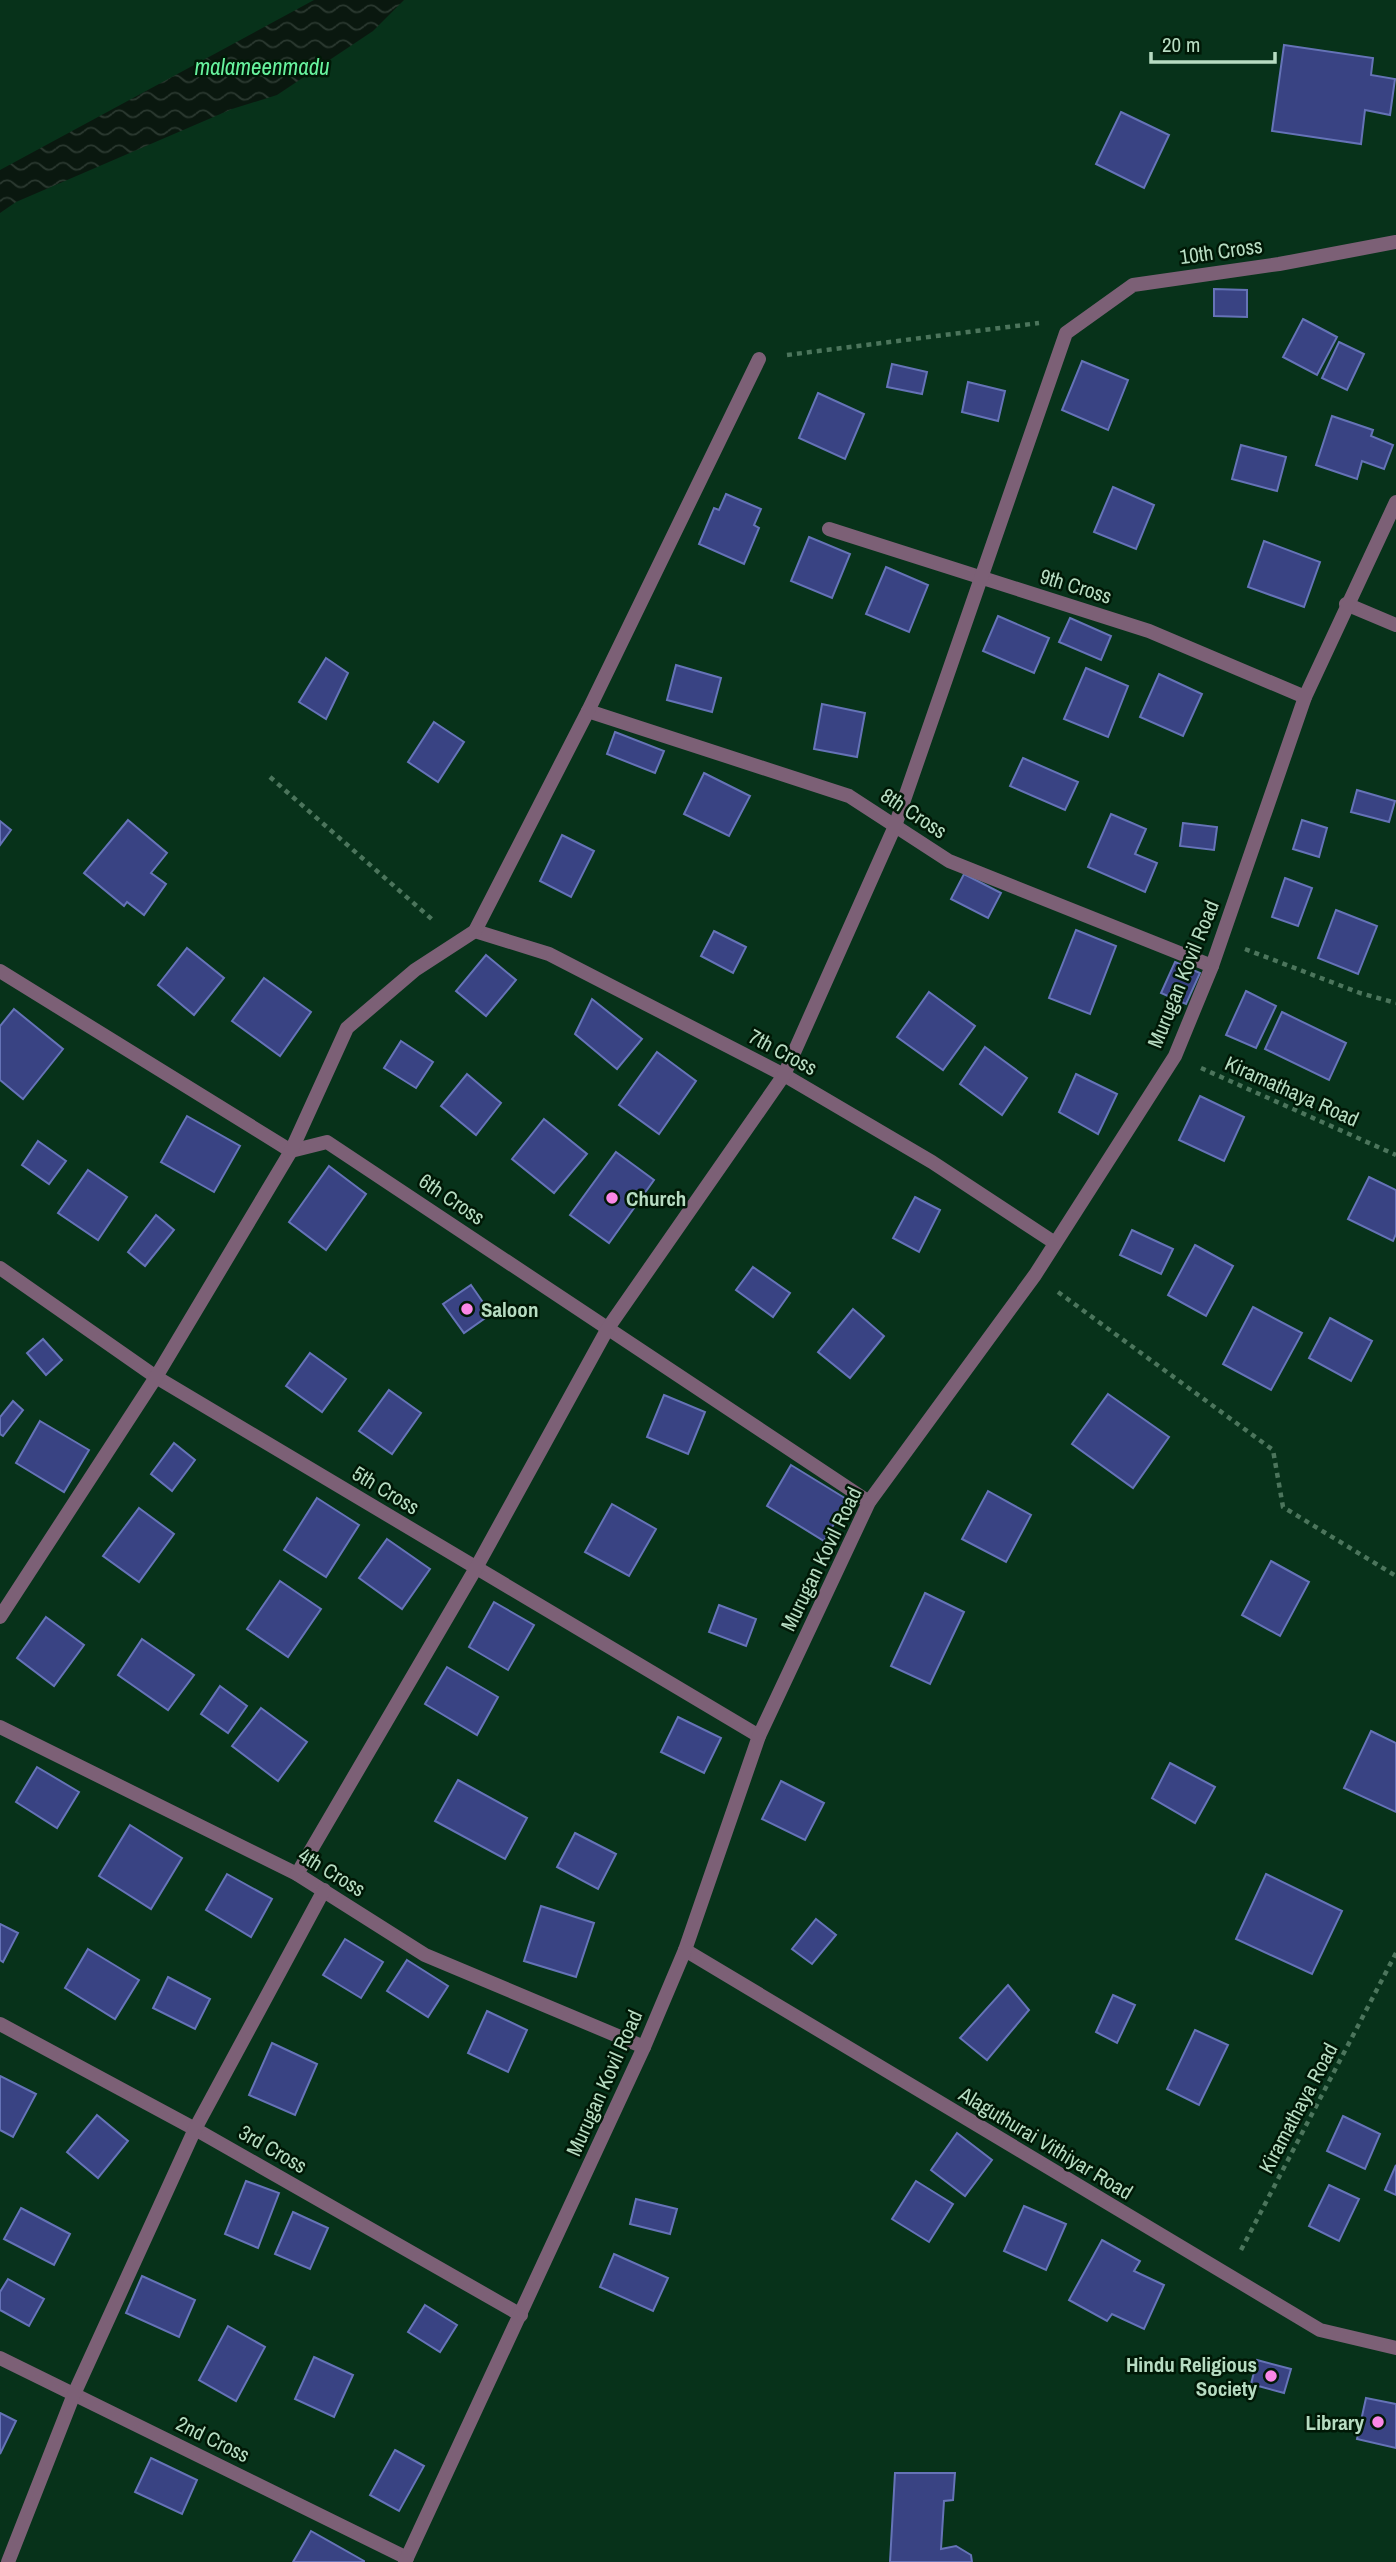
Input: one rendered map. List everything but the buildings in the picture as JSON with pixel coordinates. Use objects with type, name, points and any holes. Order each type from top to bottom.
[{"type":"street","name":"10th Cross","points":[[983,579],[1066,333],[1133,285],[1279,264],[1396,242]]},
{"type":"street","points":[[0,1618],[156,1377],[291,1151],[347,1028],[415,970],[475,931],[588,711],[759,359]]},
{"type":"street","name":"Murugan Kovil Road","points":[[406,2560],[644,2048],[685,1950],[759,1736],[869,1502],[1035,1275],[1175,1056],[1222,940],[1305,697],[1346,604],[1396,502]]},
{"type":"street","name":"9th Cross","points":[[829,529],[1149,631],[1305,697]]},
{"type":"street","points":[[297,1874],[476,1568],[608,1328],[784,1075],[895,826],[983,579]]},
{"type":"street","points":[[1346,604],[1396,625]]},
{"type":"street","name":"8th Cross","points":[[588,711],[849,796],[949,861],[1212,966]]},
{"type":"street","name":"7th Cross","points":[[475,931],[549,954],[784,1075],[932,1162],[1055,1243]]},
{"type":"street","points":[[0,971],[291,1151]]},
{"type":"street","name":"6th Cross","points":[[291,1151],[327,1142],[869,1502]]},
{"type":"street","name":"5th Cross","points":[[0,1268],[156,1377],[759,1736]]},
{"type":"street","name":"4th Cross","points":[[0,1727],[297,1874],[425,1955],[644,2048]]},
{"type":"street","points":[[8,2562],[74,2394],[195,2129],[324,1891]]},
{"type":"street","name":"Alaguthurai Vithiyar Road","points":[[685,1950],[1227,2277],[1320,2330],[1396,2348]]},
{"type":"street","name":"3rd Cross","points":[[0,2024],[195,2129],[521,2315]]},
{"type":"street","name":"2nd Cross","points":[[0,2358],[406,2560]]},
{"type":"path","points":[[759,359],[1088,317]]},
{"type":"path","points":[[270,777],[457,942]]},
{"type":"path","points":[[1222,940],[1360,993],[1396,1003]]},
{"type":"path","name":"Kiramathaya Road","points":[[1175,1056],[1396,1155]]},
{"type":"path","points":[[1035,1275],[1273,1450],[1283,1507],[1396,1576]]},
{"type":"path","name":"Kiramathaya Road","points":[[1227,2277],[1396,1954]]},
{"type":"water","name":"malameenmadu","points":[[314,0],[404,0],[373,31],[277,95],[232,109],[16,202],[0,213],[0,170]]},
{"type":"place","name":"Church","points":[[612,1198]]},
{"type":"place","name":"Saloon","points":[[467,1309]]},
{"type":"place","name":"Hindu Religious Society","points":[[1271,2376]]},
{"type":"place","name":"Library","points":[[1378,2422]]}]
